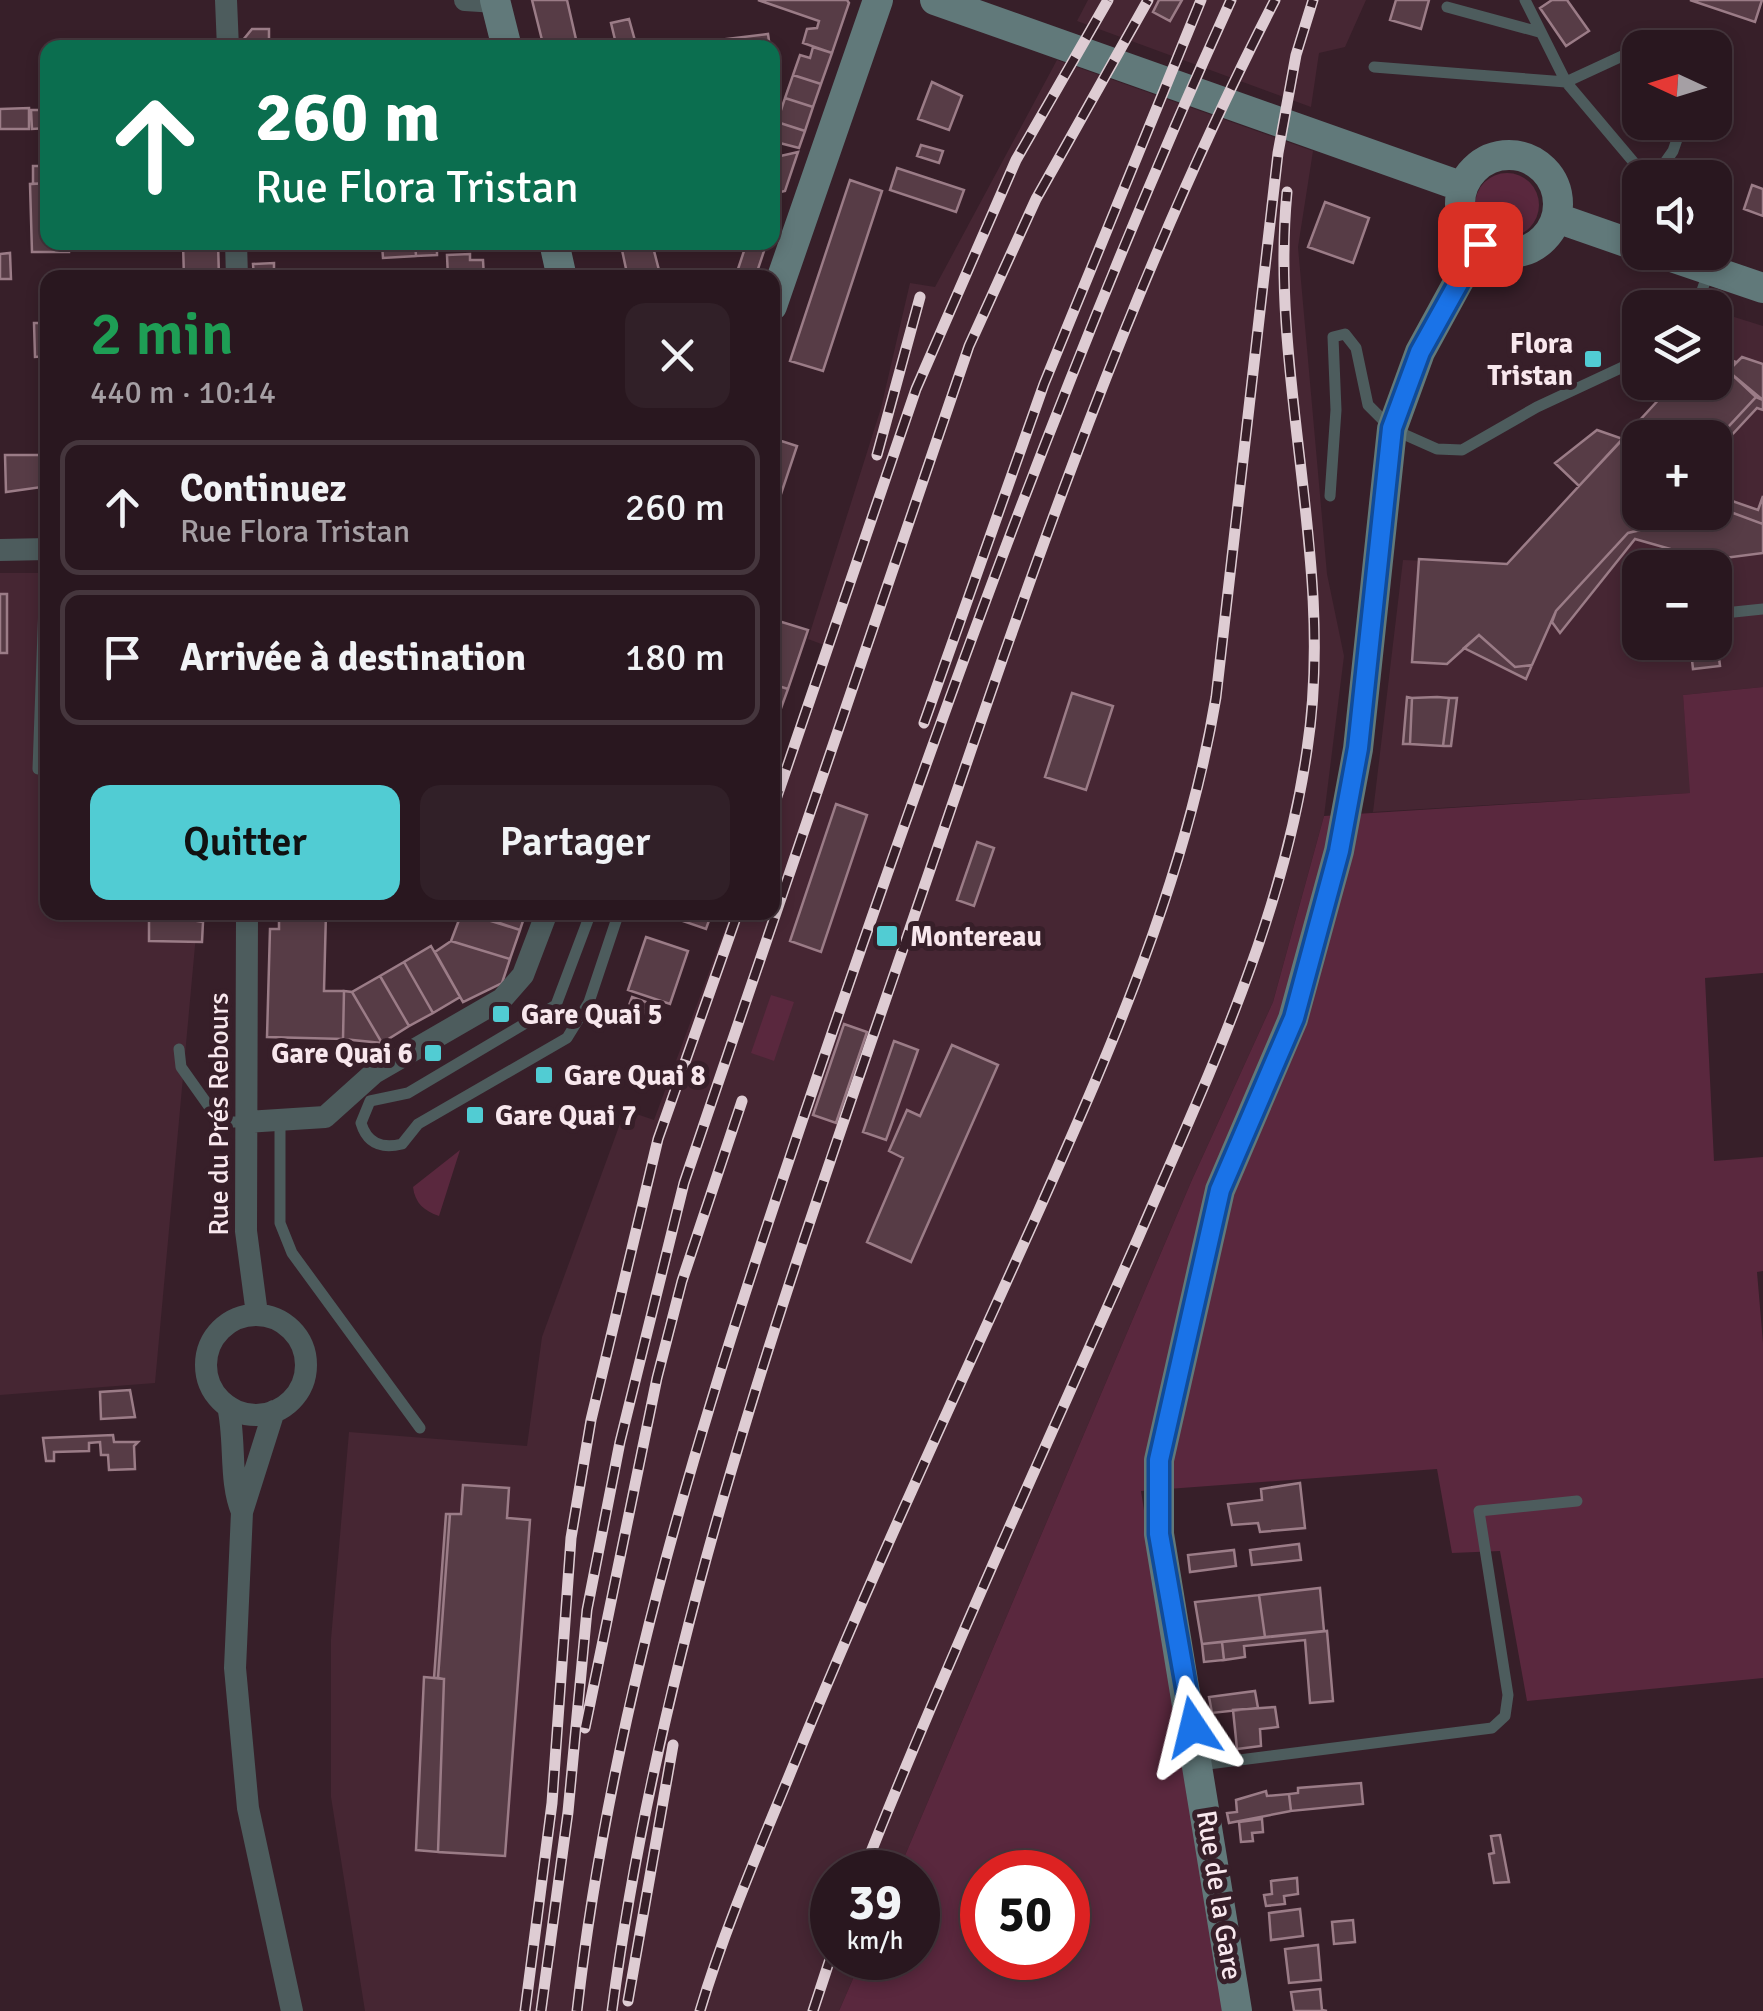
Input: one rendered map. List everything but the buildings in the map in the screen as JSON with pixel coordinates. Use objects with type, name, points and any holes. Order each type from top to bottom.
[{"type":"main road","points":[[780,283],[878,0]]},
{"type":"main road","points":[[935,0],[1462,187]]},
{"type":"main road","points":[[485,1],[503,40]]},
{"type":"main road","points":[[1500,155],[1533,160],[1555,185],[1556,218],[1550,233],[1525,251],[1493,251],[1480,244],[1462,218],[1462,187],[1471,172],[1500,155]]},
{"type":"main road","points":[[1556,218],[1622,241]]},
{"type":"main road","name":"Rue de la Gare","points":[[1237,2011],[1200,1765],[1159,1534],[1159,1460],[1220,1190],[1294,1018],[1339,851],[1358,748],[1392,428],[1420,352],[1480,244]]},
{"type":"main road","points":[[1709,270],[1763,288]]},
{"type":"street","points":[[226,0],[228,40]]},
{"type":"street","points":[[0,550],[40,549]]},
{"type":"street","name":"Rue du Prés Rebours","points":[[247,920],[246,1231],[257,1314]]},
{"type":"street","points":[[247,1122],[325,1118],[374,1072],[512,991],[523,976],[544,920]]},
{"type":"street","points":[[228,1406],[258,1415],[274,1411],[299,1391],[306,1360],[293,1330],[257,1314],[237,1318],[221,1329],[210,1346],[209,1381],[228,1406],[236,1441],[235,1495],[242,1512]]},
{"type":"street","points":[[274,1411],[242,1512],[234,1668],[240,1754],[292,2011]]},
{"type":"lane","points":[[1525,0],[1566,82],[1635,160]]},
{"type":"lane","points":[[1447,8],[1538,32]]},
{"type":"lane","points":[[1374,67],[1566,82],[1622,56]]},
{"type":"lane","points":[[1702,290],[1709,270]]},
{"type":"lane","points":[[1330,496],[1336,410],[1332,337],[1345,334],[1356,348],[1368,405],[1392,428],[1437,449],[1462,450],[1622,368]]},
{"type":"lane","points":[[1734,612],[1763,609]]},
{"type":"lane","points":[[38,769],[40,720]]},
{"type":"lane","points":[[588,920],[556,1005],[408,1093],[370,1101],[361,1122],[367,1137],[383,1146],[402,1144],[418,1124],[567,1038],[589,1002],[616,920]]},
{"type":"lane","points":[[179,1049],[181,1067],[220,1122],[247,1122]]},
{"type":"lane","points":[[280,1121],[280,1223],[292,1254],[420,1428]]},
{"type":"lane","points":[[1200,1765],[1492,1728],[1505,1716],[1508,1696],[1478,1512],[1576,1500]]},
{"type":"shaded area","points":[[1088,0],[1366,0],[1345,47],[1319,53],[1311,107],[1077,21]]},
{"type":"shaded area","points":[[1057,60],[1313,151],[1298,247],[1327,574],[1344,656],[1324,816],[1273,1002],[1191,1182],[907,1850],[810,1850],[810,1980],[852,1980],[839,2011],[365,2011],[331,1797],[331,1639],[349,1432],[527,1446],[542,1337],[625,1110],[654,1120],[728,920],[780,920],[780,773],[824,645],[808,639],[881,408],[910,283],[935,287]]},
{"type":"shaded area","points":[[1507,173],[1530,182],[1539,205],[1530,228],[1507,237],[1484,228],[1475,205],[1484,182]]},
{"type":"shaded area","points":[[1732,316],[1763,326],[1763,687],[1683,695],[1691,793],[1373,812],[1403,560],[1507,564],[1579,486],[1597,430],[1622,438],[1622,530],[1732,530],[1732,420],[1654,420],[1686,400],[1732,400]]},
{"type":"shaded area","points":[[0,573],[40,573],[40,920],[197,920],[155,1383],[0,1395]]},
{"type":"shaded area","points":[[1763,687],[1763,973],[1705,978],[1714,1161],[1763,1157],[1763,1271],[1757,1272],[1763,1343],[1763,1678],[1527,1701],[1500,1551],[1452,1553],[1437,1469],[1141,1491],[1223,2011],[839,2011],[852,1980],[940,1980],[940,1850],[907,1850],[1191,1182],[1273,1002],[1324,816],[1690,793],[1683,695]]},
{"type":"shaded area","points":[[771,995],[794,1002],[774,1061],[751,1053]]},
{"type":"shaded area","points":[[460,1150],[439,1216],[429,1212],[421,1206],[413,1187]]},
{"type":"railway","points":[[780,788],[916,389],[1016,160],[1108,0]]},
{"type":"railway","points":[[780,901],[969,346],[1036,199],[1148,0]]},
{"type":"railway","points":[[924,723],[1044,384],[1201,0]]},
{"type":"railway","points":[[577,2011],[594,1885],[646,1638],[713,1394],[791,1153],[877,902],[1019,512],[1121,254],[1231,0]]},
{"type":"railway","points":[[612,2011],[661,1737],[694,1602],[815,1206],[1029,583],[1118,346],[1219,114],[1275,0]]},
{"type":"railway","points":[[700,2011],[744,1886],[823,1694],[1120,1022],[1186,830],[1216,697],[1278,153],[1296,55],[1313,0]]},
{"type":"railway","points":[[872,1850],[1215,1058],[1280,876],[1307,750],[1314,680],[1309,540],[1287,331],[1287,192]]},
{"type":"railway","points":[[877,455],[920,297]]},
{"type":"railway","points":[[525,2011],[552,1803],[571,1538],[591,1420],[658,1139],[735,920]]},
{"type":"railway","points":[[541,2011],[568,1812],[587,1610],[620,1442],[684,1183],[774,920]]},
{"type":"railway","points":[[585,1728],[657,1378],[682,1281],[742,1101]]},
{"type":"railway","points":[[628,2001],[673,1745]]},
{"type":"railway","points":[[813,2011],[823,1980]]},
{"type":"place","name":"Flora Tristan","points":[[1593,359]]},
{"type":"place","name":"Montereau","points":[[887,936]]},
{"type":"place","name":"Gare Quai 5","points":[[501,1014]]},
{"type":"place","name":"Gare Quai 6","points":[[433,1053]]},
{"type":"place","name":"Gare Quai 8","points":[[544,1075]]},
{"type":"place","name":"Gare Quai 7","points":[[475,1115]]},
{"type":"route","points":[[1193,1727],[1159,1534],[1159,1460],[1220,1190],[1294,1018],[1339,851],[1358,748],[1392,428],[1420,352],[1480,244]]}]
